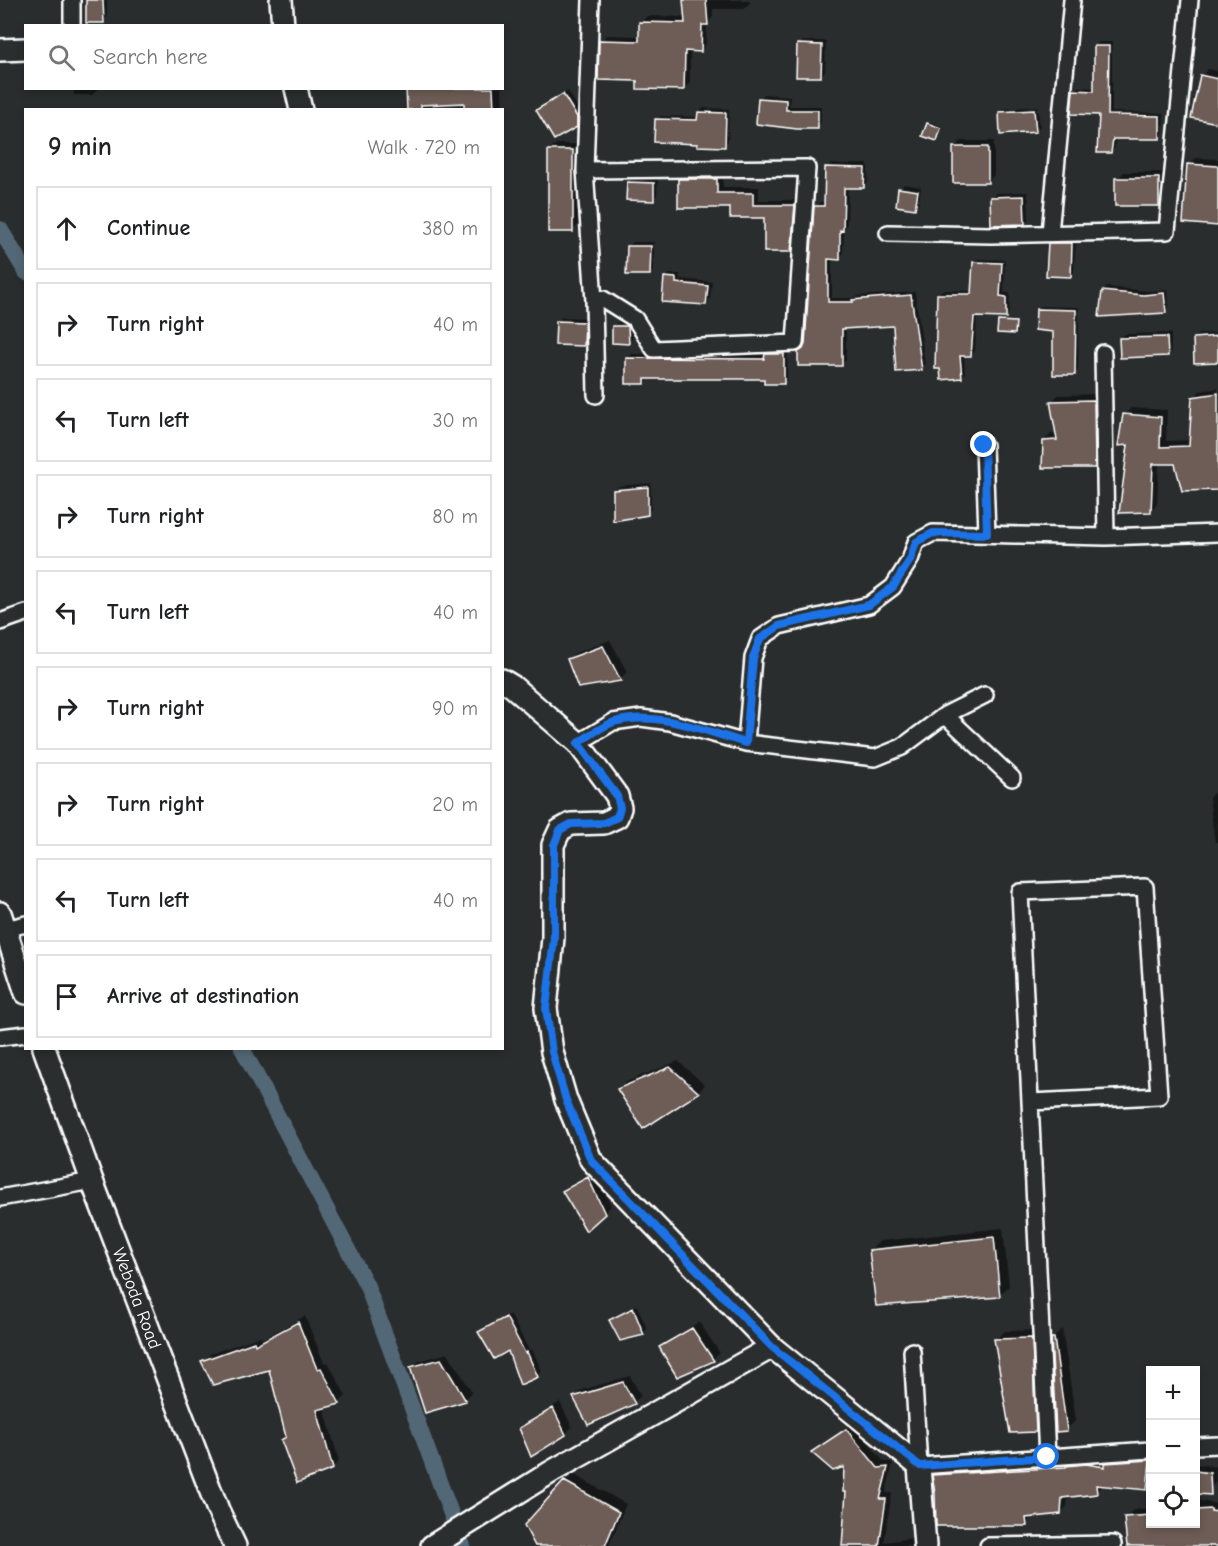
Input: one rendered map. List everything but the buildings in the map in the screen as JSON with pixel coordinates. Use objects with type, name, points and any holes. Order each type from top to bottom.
[{"type":"street","points":[[72,0],[72,24]]},
{"type":"street","points":[[281,0],[283,24]]},
{"type":"street","points":[[591,0],[585,170],[594,301],[596,395]]},
{"type":"street","points":[[1050,233],[1072,0]]},
{"type":"street","points":[[888,233],[991,235],[1167,231],[1190,0]]},
{"type":"street","points":[[0,50],[24,49]]},
{"type":"street","points":[[296,90],[301,108]]},
{"type":"street","points":[[585,170],[807,168],[795,343],[654,349],[635,319],[603,300],[594,301]]},
{"type":"street","points":[[1103,352],[1106,537]]},
{"type":"street","points":[[984,445],[987,534]]},
{"type":"street","points":[[746,743],[753,658],[760,639],[779,626],[869,605],[893,587],[910,560],[916,542],[933,533],[1106,537],[1218,533]]},
{"type":"street","points":[[0,622],[24,614]]},
{"type":"street","points":[[504,681],[578,743],[617,796],[620,808],[617,817],[604,823],[571,824],[560,830],[554,845],[554,938],[546,1008],[552,1052],[566,1100],[591,1160],[772,1347],[920,1466],[1146,1450]]},
{"type":"street","points":[[578,743],[613,722],[641,718],[670,722],[746,743],[875,758],[902,747],[945,715],[985,695]]},
{"type":"street","points":[[945,715],[1012,778]]},
{"type":"street","points":[[1030,1102],[1159,1096],[1145,887],[1020,892],[1030,1102],[1047,1457]]},
{"type":"street","points":[[10,922],[24,984]]},
{"type":"street","points":[[0,1036],[24,1034]]},
{"type":"street","name":"Weboda Road","points":[[45,1050],[92,1181],[218,1510],[235,1546]]},
{"type":"street","points":[[0,1198],[92,1181]]},
{"type":"street","points":[[432,1546],[551,1472],[772,1347]]},
{"type":"street","points":[[912,1351],[925,1546]]},
{"type":"street","points":[[1200,1446],[1218,1444]]},
{"type":"street","points":[[988,1546],[1113,1544],[1113,1546]]},
{"type":"waterway","points":[[0,229],[24,269]]},
{"type":"waterway","points":[[243,1050],[367,1286],[463,1546]]},
{"type":"route","points":[[984,445],[987,534],[933,533],[916,542],[910,560],[893,587],[869,605],[779,626],[760,639],[753,658],[746,743],[670,722],[641,718],[613,722],[578,743],[617,796],[620,808],[617,817],[604,823],[571,824],[560,830],[554,845],[554,938],[546,1008],[552,1052],[566,1100],[591,1160],[772,1347],[920,1466],[1047,1457]]}]
